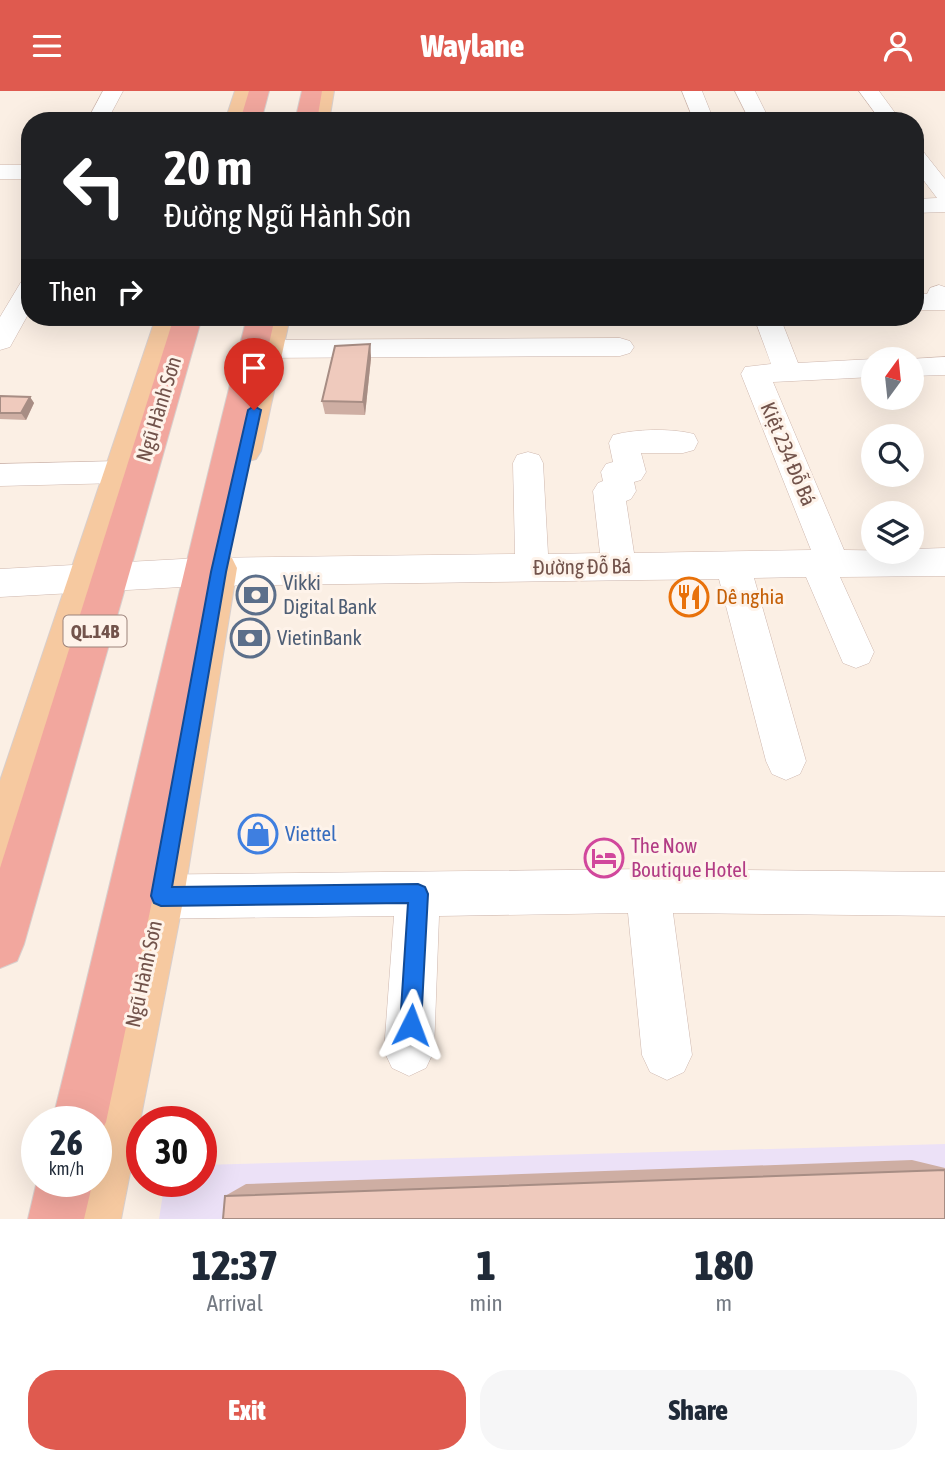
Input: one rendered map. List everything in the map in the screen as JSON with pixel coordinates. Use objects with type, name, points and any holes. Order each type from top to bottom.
[{"type":"highway","points":[[253,112],[259,91]]},
{"type":"highway","points":[[308,112],[312,91]]},
{"type":"highway","name":"Ngũ Hành Sơn","points":[[0,944],[99,578],[143,459],[185,326]]},
{"type":"highway","name":"Ngũ Hành Sơn","points":[[84,1106],[146,896],[186,637],[209,572]]},
{"type":"highway","points":[[56,1219],[61,1197]]},
{"type":"main road","points":[[238,112],[245,91]]},
{"type":"main road","points":[[320,112],[324,91]]},
{"type":"main road","name":"Ngũ Hành Sơn","points":[[0,848],[99,578],[120,472],[167,326]]},
{"type":"main road","name":"Ngũ Hành Sơn","points":[[93,1219],[146,896],[209,572],[265,333]]},
{"type":"street","points":[[102,112],[113,91]]},
{"type":"street","points":[[692,91],[700,112]]},
{"type":"street","points":[[745,91],[756,112]]},
{"type":"street","points":[[869,91],[884,112]]},
{"type":"street","points":[[924,166],[945,194]]},
{"type":"street","points":[[924,205],[945,205]]},
{"type":"street","points":[[0,341],[21,303]]},
{"type":"street","name":"Kiệt 234 Đỗ Bá","points":[[770,326],[787,371]]},
{"type":"street","points":[[265,333],[620,348]]},
{"type":"street","points":[[924,367],[945,366]]},
{"type":"street","name":"Kiệt 234 Đỗ Bá","points":[[825,563],[755,374],[861,368]]},
{"type":"street","points":[[619,566],[609,491],[620,491],[617,472],[630,472],[624,443],[683,442]]},
{"type":"street","points":[[528,463],[532,568]]},
{"type":"street","points":[[0,475],[120,472]]},
{"type":"street","name":"Đường Đỗ Bá","points":[[0,583],[209,572],[945,562]]},
{"type":"street","points":[[825,563],[856,652]]},
{"type":"street","points":[[733,565],[786,761]]},
{"type":"street","points":[[146,896],[648,891],[945,894]]},
{"type":"street","points":[[648,891],[667,1055]]},
{"type":"street","points":[[410,1051],[418,894]]},
{"type":"shaded area","points":[[945,1144],[945,1219],[159,1219],[162,1197],[217,1197],[217,1165]]},
{"type":"building","points":[[370,344],[363,402],[322,401],[335,346]]},
{"type":"building","points":[[0,396],[30,397],[21,413],[0,413]]},
{"type":"building","points":[[945,1170],[945,1219],[223,1219],[225,1196]]},
{"type":"place","name":"Vikki Digital Bank","points":[[256,595]]},
{"type":"place","name":"Dê nghia","points":[[689,597]]},
{"type":"place","name":"VietinBank","points":[[250,638]]},
{"type":"place","name":"Viettel","points":[[258,834]]},
{"type":"place","name":"The Now Boutique Hotel","points":[[604,858]]},
{"type":"route","points":[[254,410],[219,572],[161,896],[418,894],[411,1025]]}]
